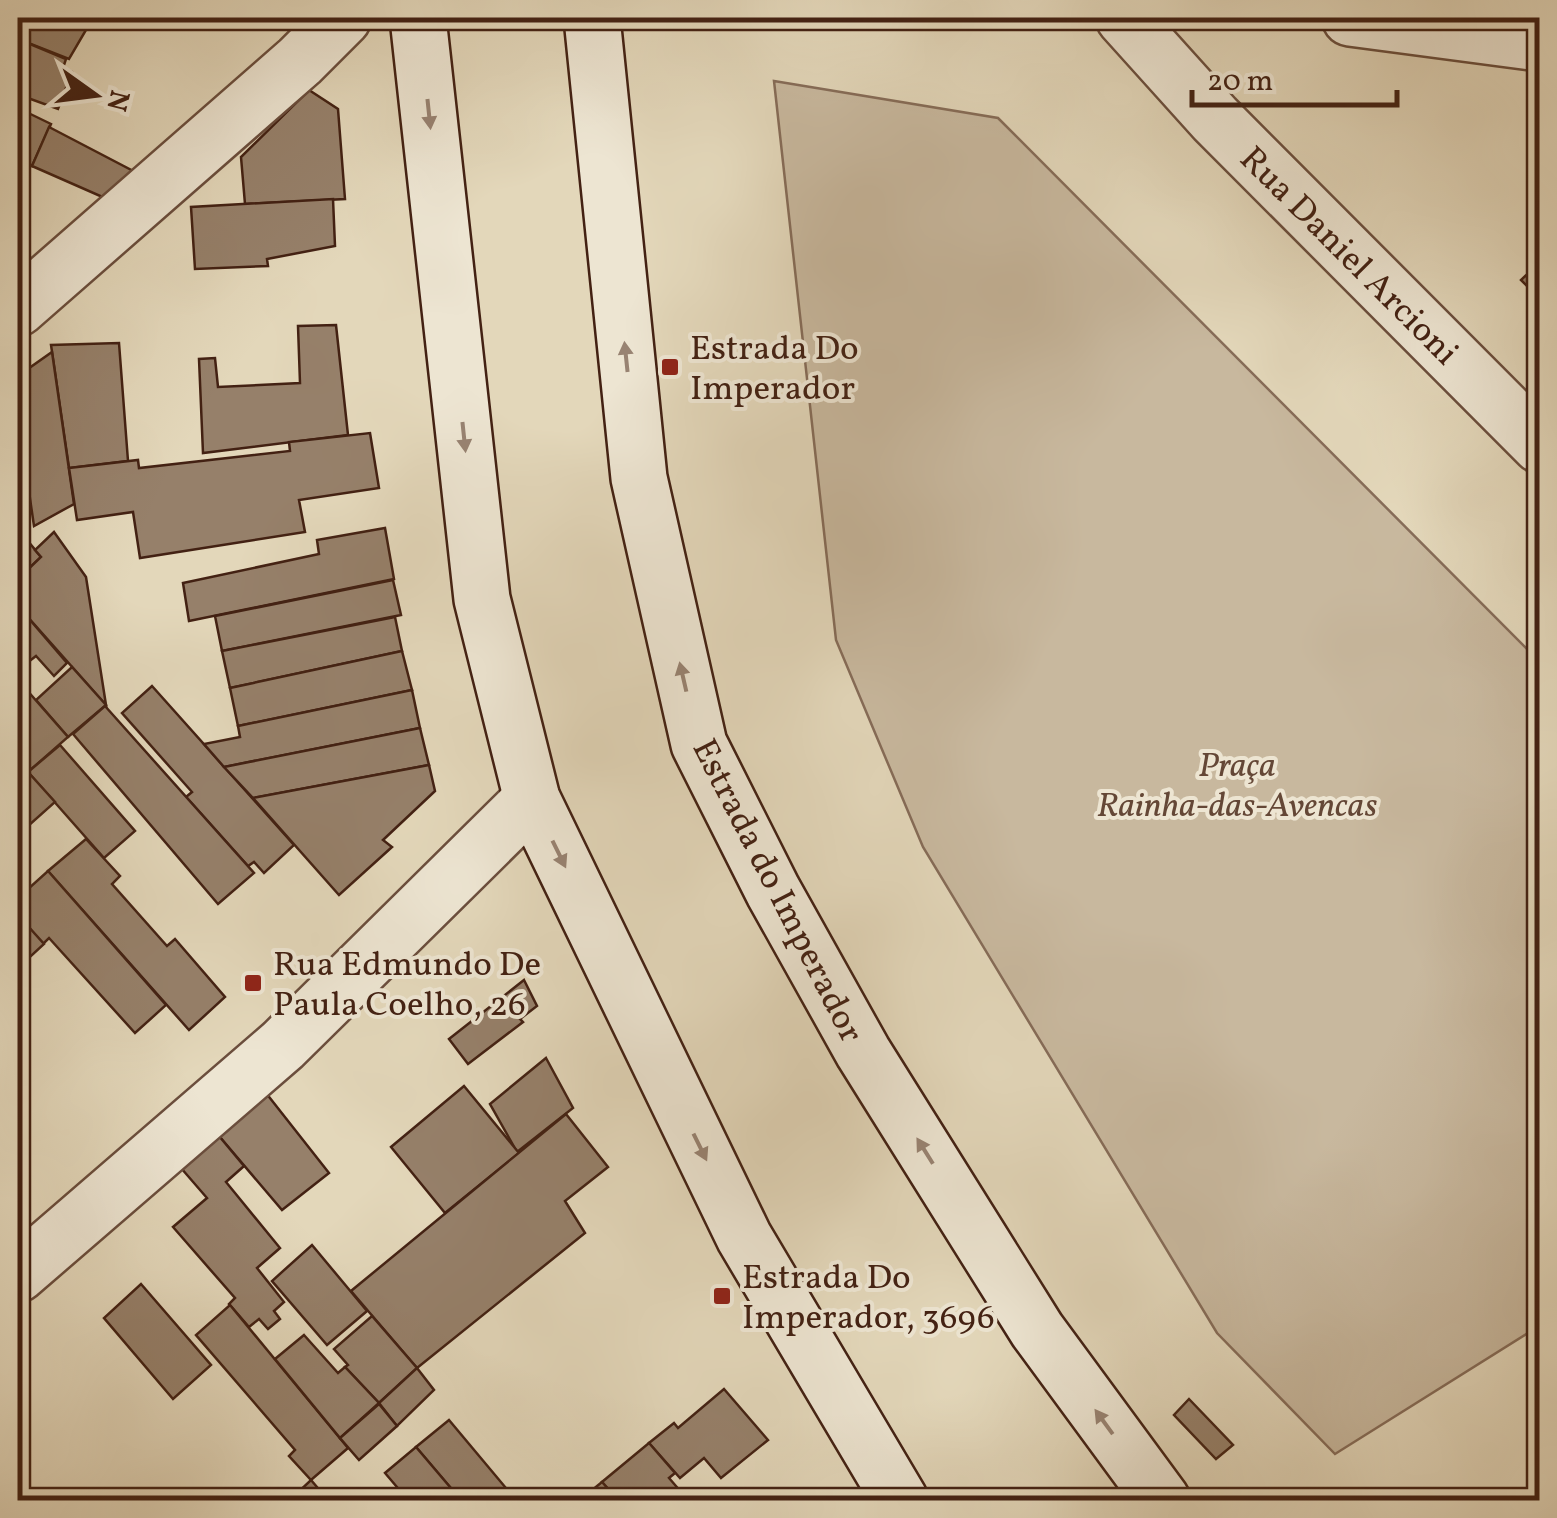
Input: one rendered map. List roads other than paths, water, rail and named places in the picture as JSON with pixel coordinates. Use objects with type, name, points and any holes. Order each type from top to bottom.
[{"type":"main road","points":[[18,308],[300,61],[343,18]]},
{"type":"main road","points":[[418,18],[482,599],[532,799],[744,1237],[898,1500]]},
{"type":"main road","name":"Estrada do Imperador","points":[[592,18],[639,478],[698,744],[772,892],[863,1052],[1037,1330],[1162,1500]]},
{"type":"main road","name":"Rua Daniel Arcioni","points":[[1124,18],[1214,119],[1540,445]]},
{"type":"main road","points":[[1350,18],[1540,43]]},
{"type":"main road","points":[[18,1274],[283,1045],[532,799]]},
{"type":"place","name":"Estrada Do Imperador","points":[[670,367]]},
{"type":"place","name":"Rua Edmundo De Paula Coelho, 26","points":[[253,983]]},
{"type":"place","name":"Estrada Do Imperador, 3696","points":[[722,1296]]},
{"type":"park label","name":"Praça Rainha-das-Avencas","points":[[1237,784]]}]
